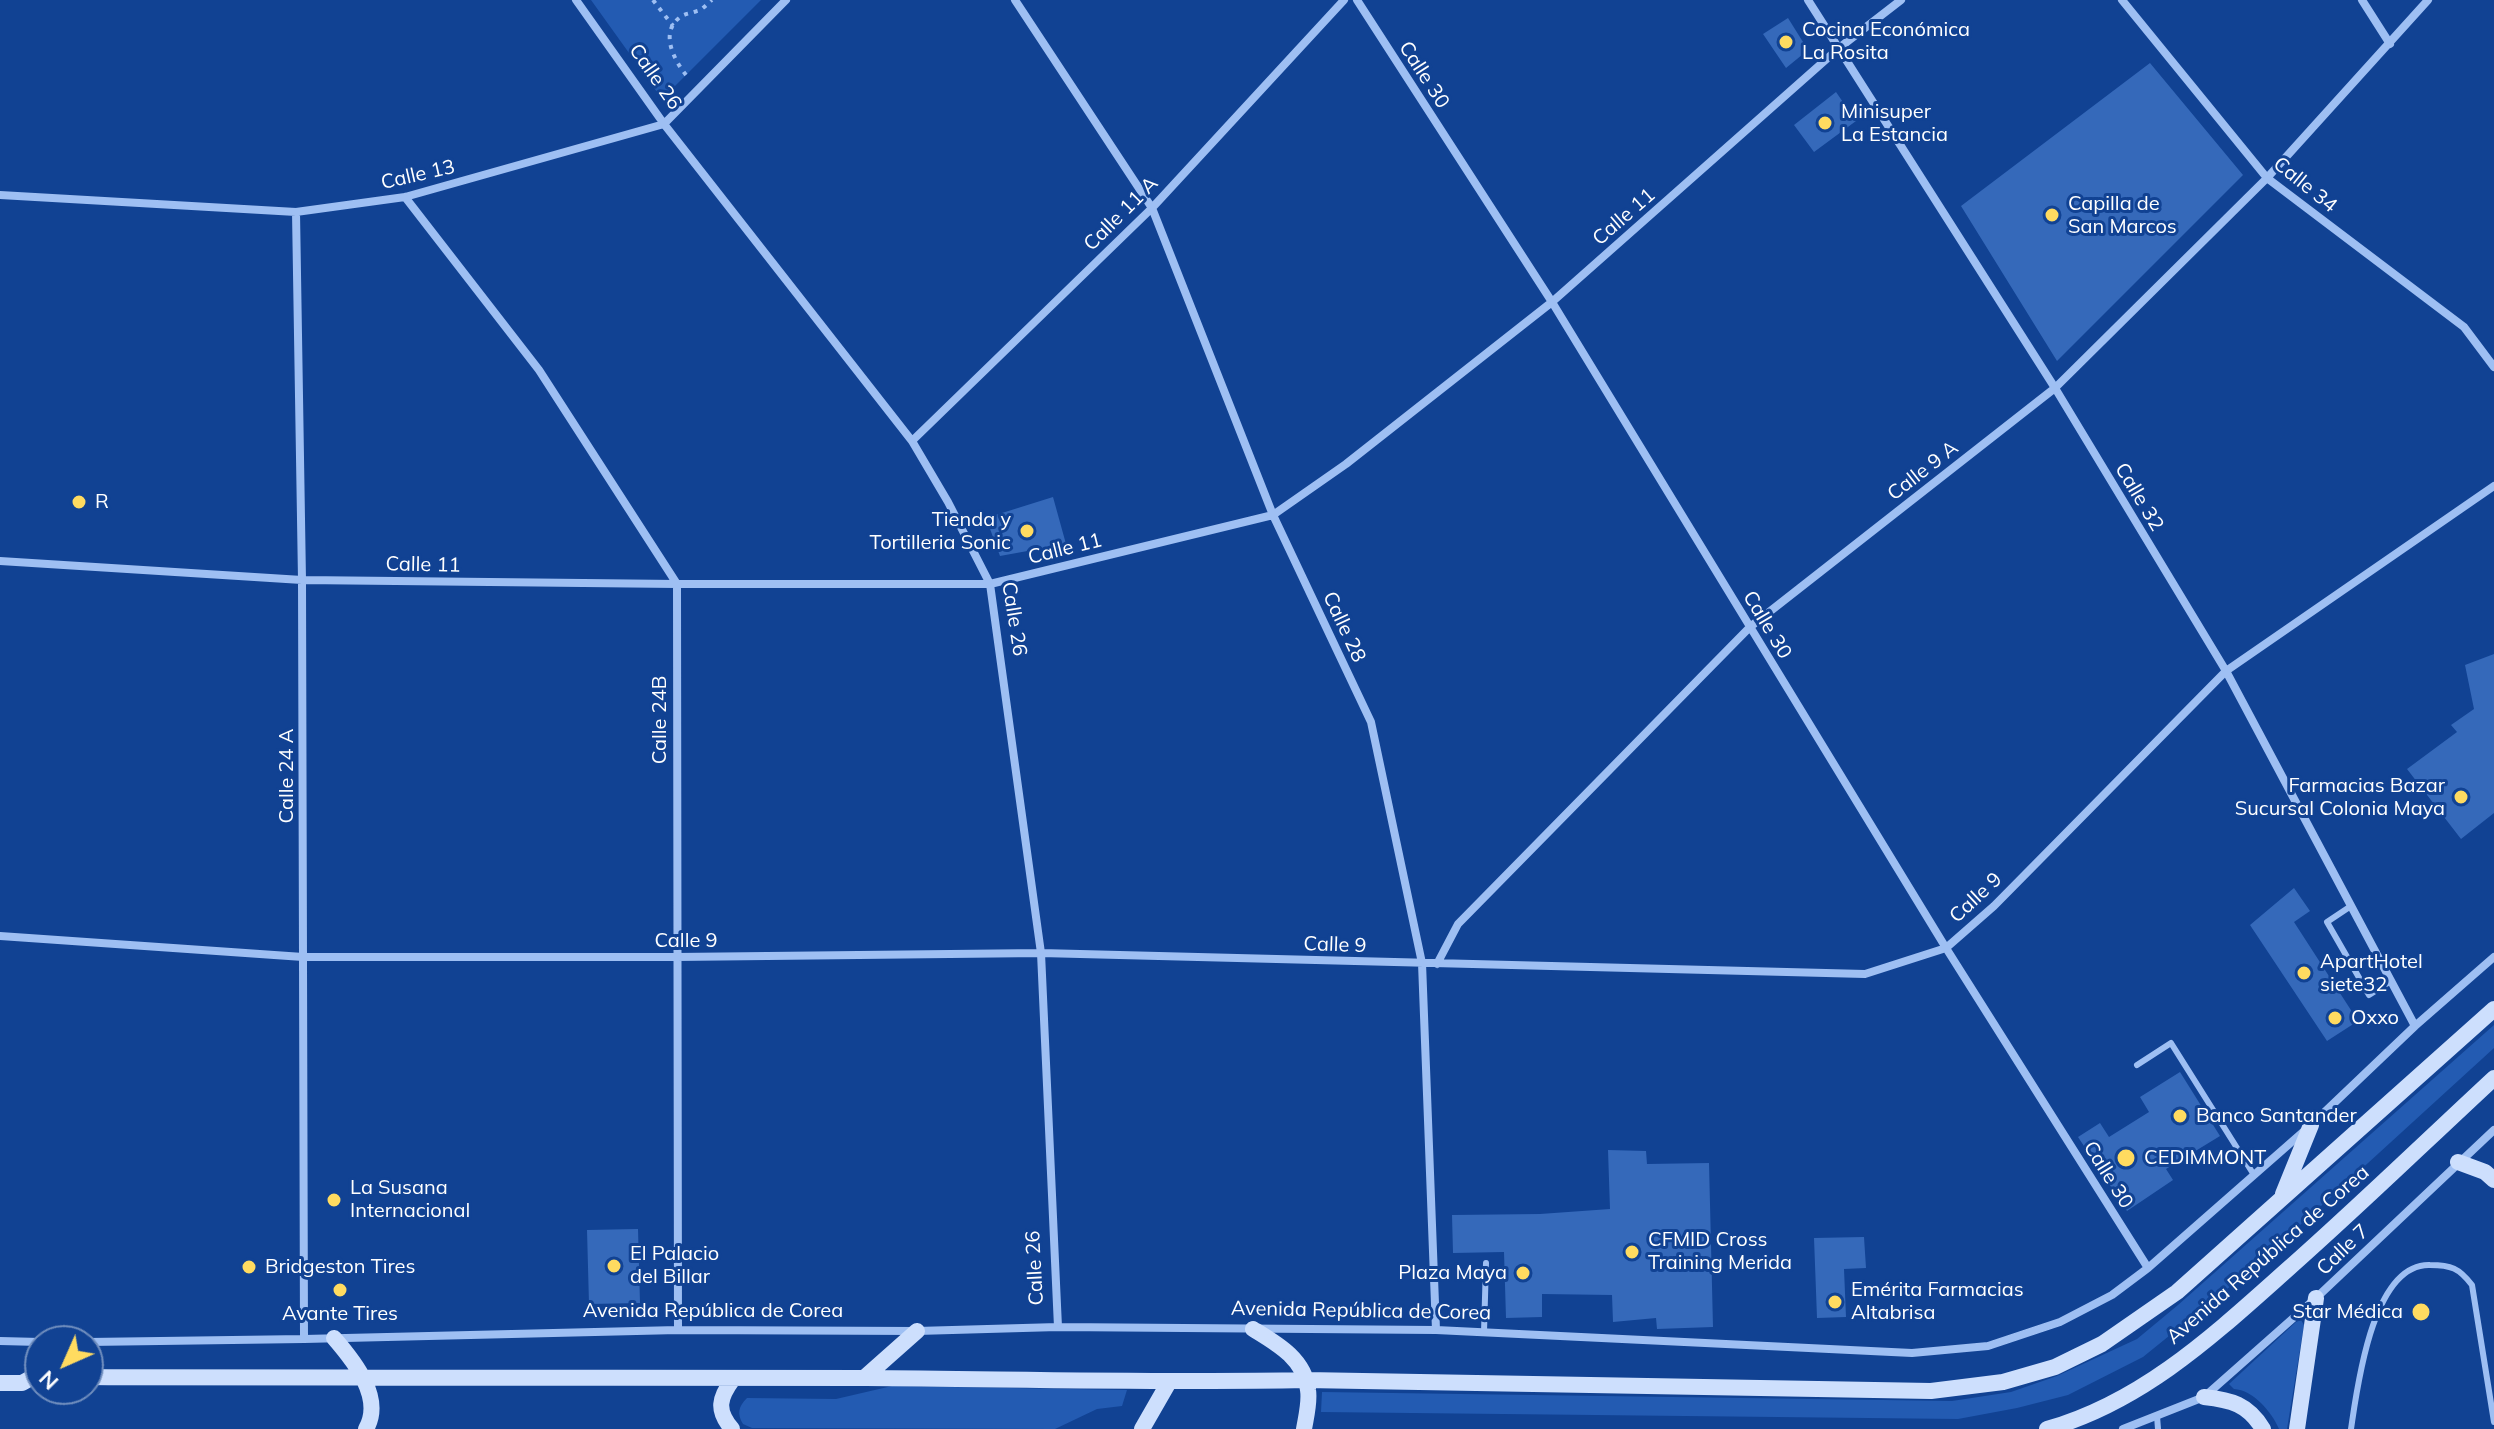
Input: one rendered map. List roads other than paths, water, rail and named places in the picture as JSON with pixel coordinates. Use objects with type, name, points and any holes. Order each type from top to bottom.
[{"type":"main road","name":"Avenida República de Corea","points":[[104,1377],[1306,1380],[1931,1391],[2003,1382],[2055,1367],[2102,1344],[2177,1292],[2494,1009]]},
{"type":"main road","name":"Avenida República de Corea","points":[[2047,1429],[2066,1424],[2132,1394],[2208,1340],[2494,1078]]},
{"type":"main road","points":[[2281,1200],[2311,1125]]},
{"type":"main road","points":[[2458,1162],[2485,1172],[2494,1180]]},
{"type":"main road","points":[[2297,1429],[2316,1298]]},
{"type":"main road","points":[[1253,1329],[1282,1346],[1306,1380],[1309,1394],[1304,1429]]},
{"type":"main road","points":[[864,1378],[917,1331]]},
{"type":"main road","points":[[334,1338],[364,1379],[370,1398],[371,1420],[366,1429]]},
{"type":"main road","points":[[0,1376],[24,1376]]},
{"type":"main road","points":[[732,1429],[720,1403],[733,1379]]},
{"type":"main road","points":[[0,1383],[24,1382]]},
{"type":"main road","points":[[1142,1429],[1169,1382]]},
{"type":"main road","points":[[2204,1397],[2231,1400],[2247,1411],[2263,1429]]},
{"type":"street","name":"Calle 26","points":[[576,0],[664,124],[912,441],[990,584],[1041,953],[1058,1327]]},
{"type":"street","name":"Calle 13","points":[[0,195],[296,212],[405,197],[664,124],[786,0]]},
{"type":"street","name":"Calle 28","points":[[1015,0],[1152,208],[1273,515],[1371,722],[1422,963],[1436,1330]]},
{"type":"street","name":"Calle 11 A","points":[[912,441],[1152,208],[1344,0]]},
{"type":"street","name":"Calle 30","points":[[1357,0],[1552,302],[1946,948],[2148,1268]]},
{"type":"street","name":"Calle 32","points":[[1808,0],[2055,388],[2226,671],[2415,1026]]},
{"type":"street","name":"Calle 11","points":[[0,561],[302,580],[990,584],[1273,515],[1346,464],[1552,302],[1839,48],[1901,0]]},
{"type":"street","name":"Calle 34","points":[[2122,0],[2267,178],[2464,327],[2494,367]]},
{"type":"street","points":[[2362,0],[2390,44]]},
{"type":"street","name":"Calle 9 A","points":[[1437,964],[1458,924],[1750,627],[2055,388],[2267,178],[2428,0]]},
{"type":"street","points":[[405,197],[539,370],[677,584]]},
{"type":"street","name":"Calle 24 A","points":[[296,212],[302,580],[304,1339]]},
{"type":"street","name":"Calle 9","points":[[0,936],[303,957],[1041,953],[1865,974],[1946,948],[1994,906],[2226,671],[2494,486]]},
{"type":"street","name":"Calle 24B","points":[[677,584],[678,1330]]},
{"type":"street","name":"Avenida República de Corea","points":[[104,1342],[678,1330],[917,1331],[1058,1327],[1436,1330],[1912,1353],[1988,1346],[2060,1322],[2112,1295],[2148,1268],[2311,1125],[2415,1026],[2494,957]]},
{"type":"street","name":"Calle 7","points":[[2123,1429],[2204,1397],[2316,1298],[2494,1130]]},
{"type":"street","points":[[0,1341],[24,1342]]},
{"type":"lane","points":[[2351,906],[2327,922],[2369,995],[2391,981]]},
{"type":"lane","points":[[2137,1065],[2171,1043],[2254,1175]]},
{"type":"lane","points":[[1484,1332],[1486,1263]]},
{"type":"lane","points":[[2351,1429],[2360,1364],[2373,1323],[2395,1285],[2408,1271],[2423,1264],[2461,1271],[2472,1285],[2494,1422]]},
{"type":"lane","points":[[2157,1416],[2158,1429]]},
{"type":"place","name":"Cocina Económica La Rosita","points":[[1786,42]]},
{"type":"place","name":"Minisuper La Estancia","points":[[1825,123]]},
{"type":"place","name":"Capilla de San Marcos","points":[[2052,215]]},
{"type":"place","name":"R","points":[[79,502]]},
{"type":"place","name":"Tienda y Tortilleria Sonic","points":[[1027,531]]},
{"type":"place","name":"Farmacias Bazar Sucursal Colonia Maya","points":[[2461,797]]},
{"type":"place","name":"ApartHotel siete32","points":[[2304,973]]},
{"type":"place","name":"Oxxo","points":[[2335,1018]]},
{"type":"place","name":"Banco Santander","points":[[2180,1116]]},
{"type":"place","name":"CEDIMMONT","points":[[2126,1158]]},
{"type":"place","name":"La Susana Internacional","points":[[334,1200]]},
{"type":"place","name":"CFMID Cross Training Merida","points":[[1632,1252]]},
{"type":"place","name":"El Palacio del Billar","points":[[614,1266]]},
{"type":"place","name":"Bridgeston Tires","points":[[249,1267]]},
{"type":"place","name":"Plaza Maya","points":[[1523,1273]]},
{"type":"place","name":"Avante Tires","points":[[340,1290]]},
{"type":"place","name":"Emérita Farmacias Altabrisa","points":[[1835,1302]]},
{"type":"place","name":"Star Médica","points":[[2421,1312]]}]
